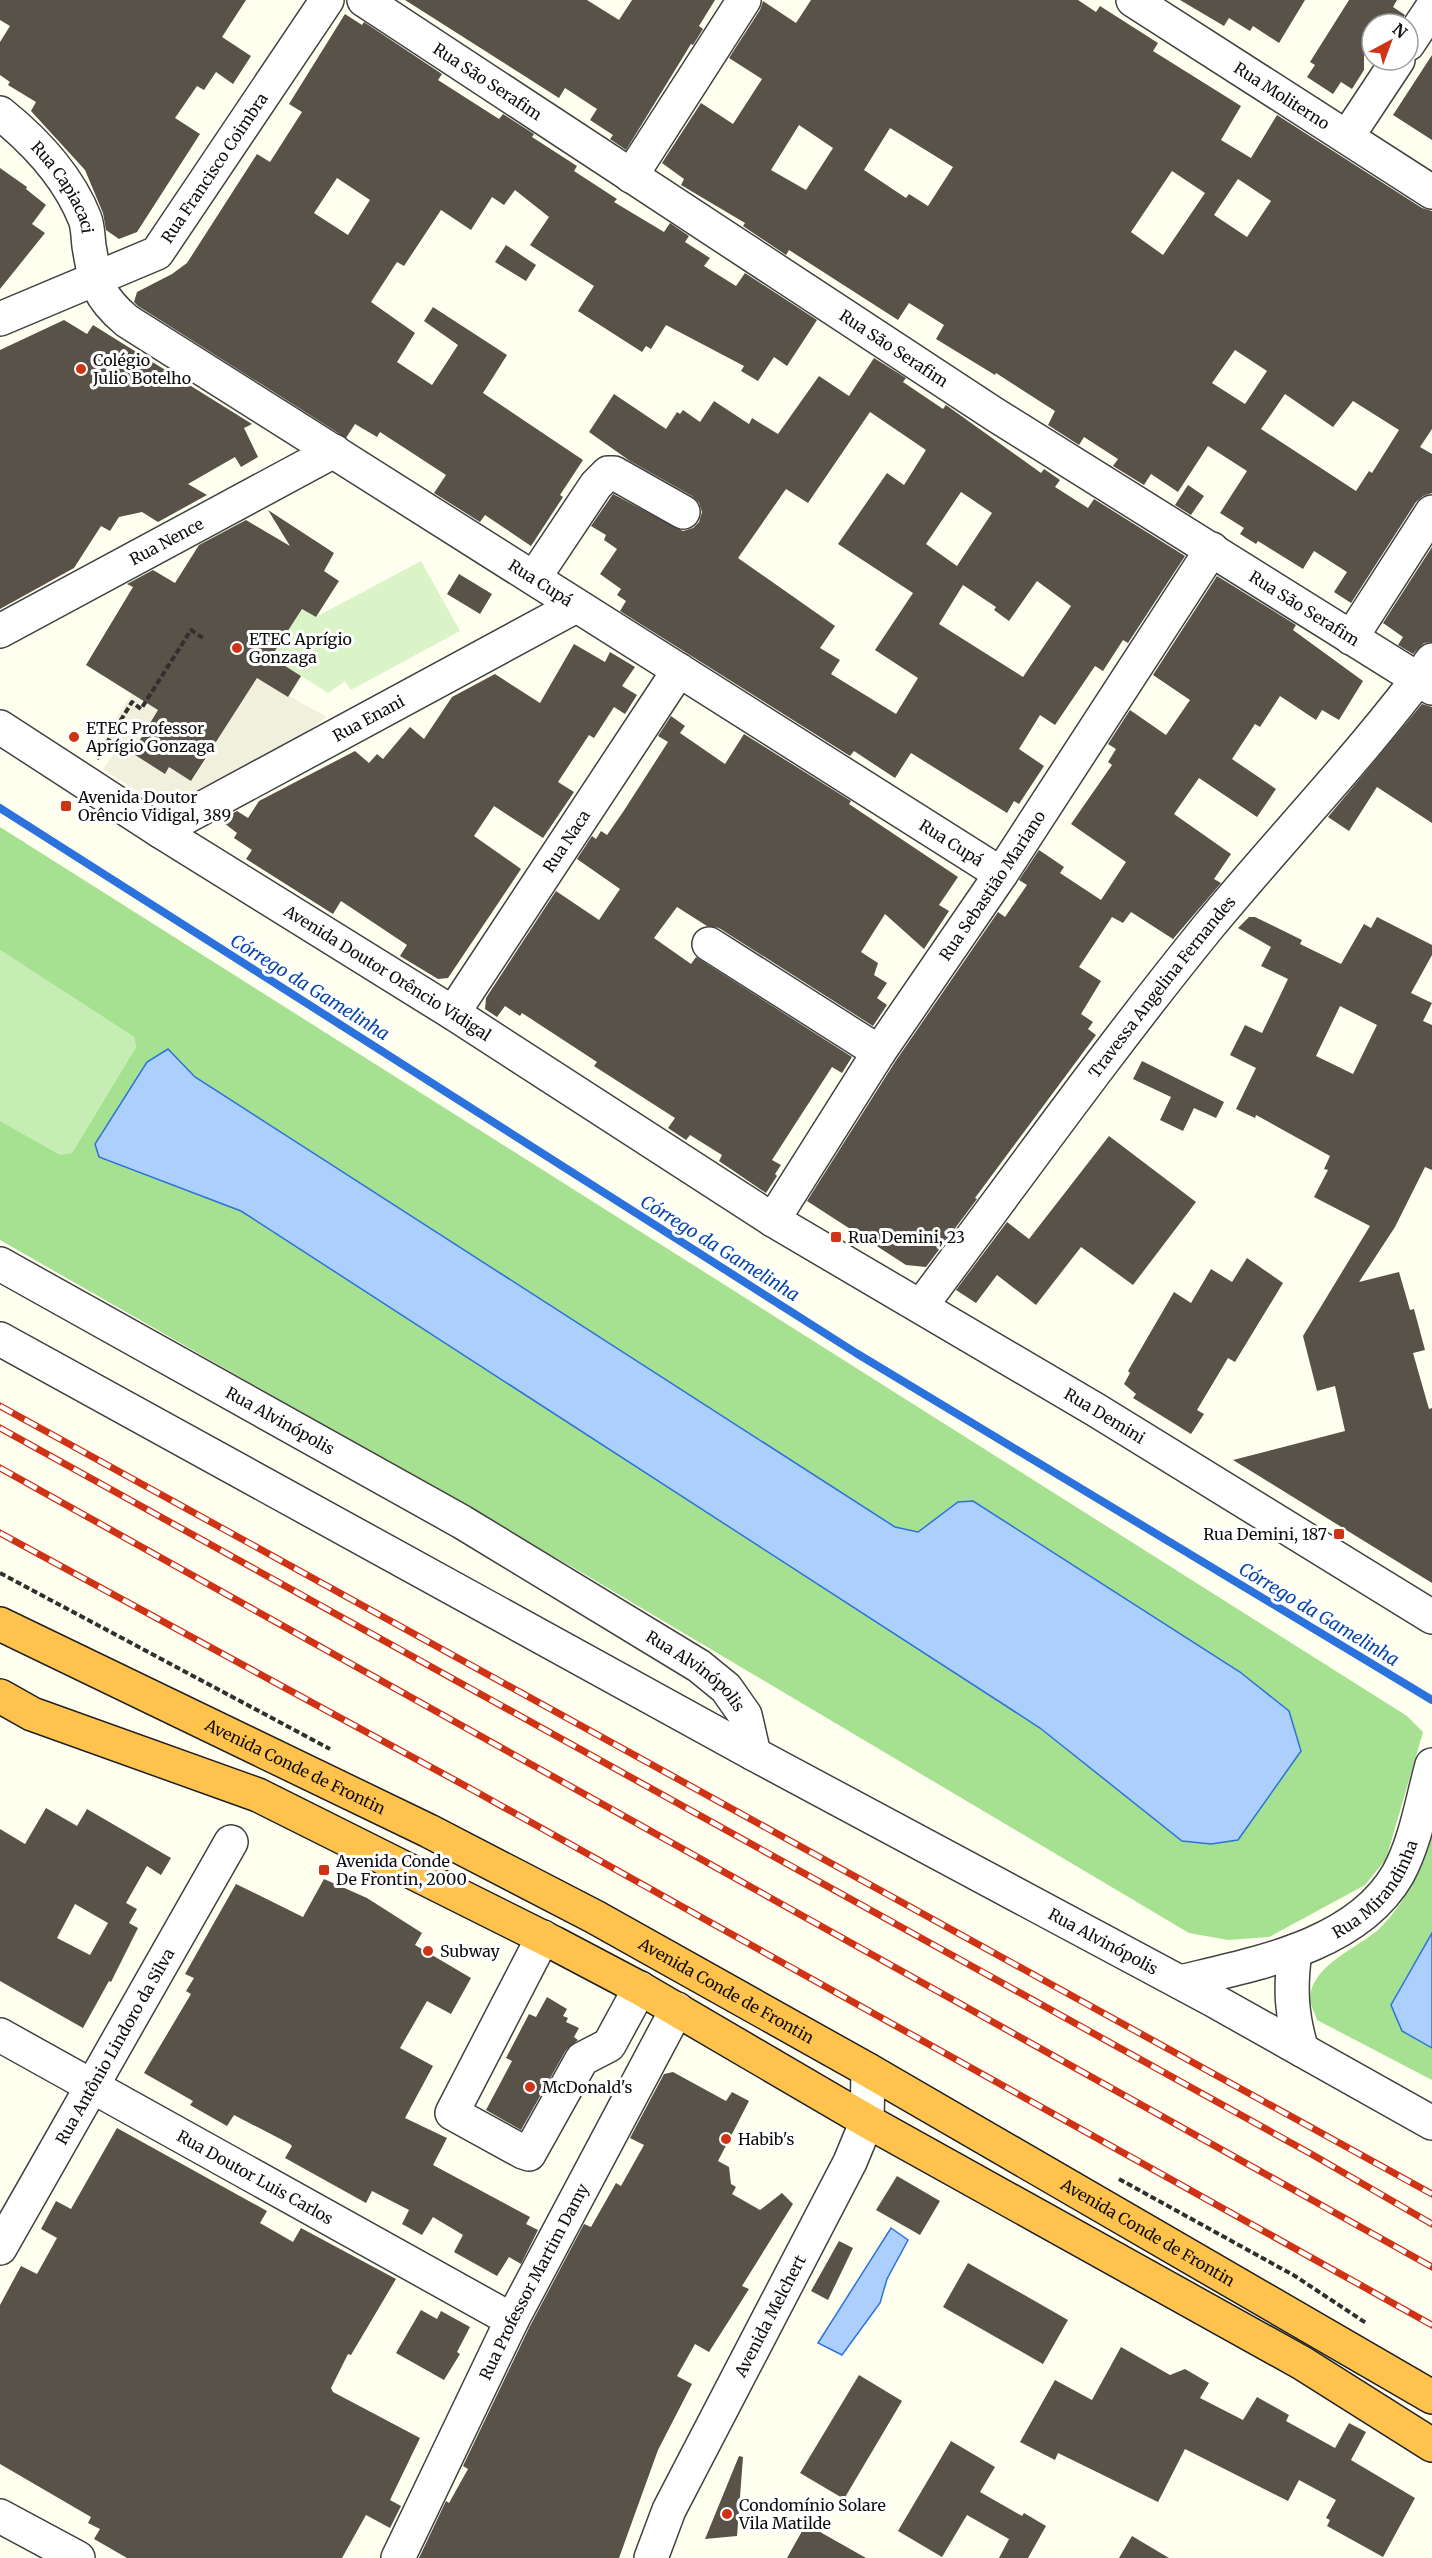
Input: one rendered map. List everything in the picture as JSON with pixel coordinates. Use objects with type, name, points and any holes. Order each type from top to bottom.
[{"type":"highway","name":"Avenida Conde de Frontin","points":[[0,1624],[429,1831],[595,1917],[868,2070],[1432,2397]]},
{"type":"highway","points":[[0,1645],[50,1672],[104,1696],[218,1731]]},
{"type":"highway","points":[[0,1696],[32,1713],[258,1795],[543,1937],[640,1988],[867,2121],[1302,2363],[1432,2445]]},
{"type":"street","name":"Rua Francisco Coimbra","points":[[0,320],[157,253],[327,0]]},
{"type":"street","name":"Rua São Serafim","points":[[364,0],[994,414],[1352,638],[1427,676]]},
{"type":"street","points":[[631,176],[744,0]]},
{"type":"street","name":"Rua Moliterno","points":[[1141,2],[1432,192]]},
{"type":"street","points":[[1420,26],[1432,8]]},
{"type":"street","points":[[1347,137],[1390,72]]},
{"type":"street","name":"Rua Capiacaci","points":[[0,113],[30,137],[59,173],[85,220],[95,278]]},
{"type":"street","name":"Rua Cupá","points":[[95,278],[106,304],[127,321],[1001,874]]},
{"type":"street","name":"Rua Nence","points":[[0,631],[334,451]]},
{"type":"street","points":[[534,578],[596,485],[608,473],[614,472],[683,512]]},
{"type":"street","points":[[1352,638],[1432,512]]},
{"type":"street","name":"Rua Sebastião Mariano","points":[[773,1220],[879,1052],[1001,874],[1212,549]]},
{"type":"street","name":"Rua Enani","points":[[160,831],[576,606]]},
{"type":"street","name":"Rua Naca","points":[[453,1012],[679,670]]},
{"type":"street","name":"Travessa Angelina Fernandes","points":[[921,1306],[1156,992],[1427,676]]},
{"type":"street","name":"Avenida Doutor Orêncio Vidigal","points":[[0,727],[160,831],[453,1012],[773,1220]]},
{"type":"street","points":[[710,944],[879,1052]]},
{"type":"street","name":"Rua Demini","points":[[773,1220],[921,1306],[1432,1617]]},
{"type":"street","name":"Rua Alvinópolis","points":[[0,1264],[452,1517],[699,1666],[726,1688],[745,1715],[754,1754],[1180,1982],[1432,2123]]},
{"type":"street","points":[[0,1339],[754,1754]]},
{"type":"street","name":"Rua Mirandinha","points":[[1180,1982],[1295,1951],[1362,1917],[1383,1898],[1408,1851],[1432,1765]]},
{"type":"street","name":"Rua Antônio Lindoro da Silva","points":[[0,2248],[231,1842]]},
{"type":"street","points":[[543,1937],[452,2113],[523,2152],[529,2154],[582,2059],[609,2044],[640,1988]]},
{"type":"street","points":[[1295,1951],[1290,1987],[1292,2010],[1302,2050]]},
{"type":"street","name":"Rua Professor Martim Damy","points":[[398,2558],[512,2319],[677,2010]]},
{"type":"street","name":"Rua Doutor Luis Carlos","points":[[0,2035],[512,2319]]},
{"type":"street","name":"Avenida Melchert","points":[[651,2558],[669,2510],[850,2162],[867,2121],[868,2070]]},
{"type":"street","points":[[0,2516],[78,2558]]},
{"type":"path","points":[[92,766],[132,702],[141,709],[191,630],[203,638]]},
{"type":"green space","points":[[421,561],[460,631],[351,690],[345,681],[328,693],[271,657],[302,609],[316,617]]},
{"type":"green space","points":[[0,827],[1407,1716],[1423,1732],[1386,1859],[1365,1885],[1269,1937],[1228,1940],[1189,1933],[579,1571],[0,1240],[0,1121],[60,1155],[72,1153],[136,1047],[134,1037],[0,950]],"holes":[[[168,1049],[195,1077],[895,1527],[918,1532],[958,1502],[1182,1841],[1040,1728],[241,1211],[99,1157]]]},
{"type":"green space","points":[[0,950],[134,1037],[136,1047],[72,1153],[60,1156],[0,1121]]},
{"type":"green space","points":[[1432,1836],[1432,1933],[1391,2005],[1402,2031],[1432,2048],[1432,2080],[1317,2020],[1310,1998],[1313,1986],[1327,1966],[1380,1928],[1396,1909],[1418,1873]]},
{"type":"shaded area","points":[[206,634],[136,746],[192,781],[257,678],[327,717],[217,797],[177,817],[103,769],[115,752],[101,743],[132,693]]},
{"type":"water","points":[[168,1049],[195,1077],[895,1527],[918,1532],[958,1502],[973,1501],[1240,1672],[1289,1711],[1301,1751],[1238,1840],[1211,1844],[1182,1841],[1040,1728],[241,1211],[99,1157],[95,1144],[147,1062]]},
{"type":"water","points":[[1432,1933],[1432,2048],[1402,2031],[1391,2005]]},
{"type":"water","points":[[891,2228],[908,2240],[887,2279],[880,2303],[842,2355],[818,2343]]},
{"type":"building","points":[[0,0],[246,0],[222,37],[251,56],[233,84],[216,72],[204,90],[197,86],[175,118],[200,134],[137,232],[119,239],[106,230],[103,213],[85,170],[31,111],[36,102],[8,85],[10,82],[0,75],[0,42],[10,26],[0,20]]},
{"type":"building","points":[[405,0],[587,0],[619,20],[632,0],[715,0],[699,26],[703,29],[693,45],[691,44],[626,150],[610,139],[613,135],[590,120],[597,109],[565,88],[559,98]]},
{"type":"building","points":[[811,0],[1078,0],[1096,12],[1100,6],[1158,43],[1153,51],[1241,106],[1221,140],[1251,158],[1277,115],[1422,208],[1432,211],[1432,429],[1420,447],[1432,454],[1432,493],[1416,502],[1351,603],[1334,592],[1347,572],[1314,551],[1303,569],[1258,541],[1256,544],[1240,534],[1244,528],[1220,513],[1247,471],[1208,446],[1178,492],[1151,474],[1144,485],[1113,466],[1118,459],[1084,437],[1079,445],[1048,425],[1055,411],[996,373],[995,375],[936,339],[944,325],[909,303],[898,320],[789,250],[786,255],[743,226],[745,223],[681,185],[684,179],[662,163],[701,103],[733,124],[762,79],[729,58],[760,10],[763,1],[796,23]],"holes":[[[799,125],[833,148],[806,190],[771,170]],[[890,128],[953,167],[928,206],[909,194],[906,198],[864,170]],[[1172,171],[1205,193],[1163,255],[1131,232]],[[1238,179],[1271,201],[1247,237],[1214,215]],[[1235,350],[1267,371],[1245,404],[1212,383]],[[1285,394],[1333,427],[1353,401],[1399,430],[1372,473],[1369,471],[1356,491],[1261,429]]]},
{"type":"building","points":[[1180,0],[1305,0],[1279,43],[1253,26],[1250,31],[1229,18],[1224,26]]},
{"type":"building","points":[[1349,0],[1397,0],[1393,7],[1400,12],[1360,12],[1360,72],[1363,72],[1352,89],[1341,82],[1333,94],[1307,77],[1315,65],[1310,62]]},
{"type":"building","points":[[345,14],[362,25],[364,22],[442,74],[438,80],[499,119],[503,114],[534,134],[532,137],[577,166],[574,171],[617,199],[614,202],[664,232],[670,223],[689,236],[685,242],[710,258],[704,266],[736,286],[745,273],[817,320],[787,366],[774,357],[758,381],[741,371],[744,366],[666,325],[651,349],[646,346],[642,352],[578,311],[594,286],[530,245],[549,217],[515,190],[504,205],[492,197],[471,230],[441,210],[404,266],[397,262],[371,302],[415,333],[397,362],[432,385],[458,345],[424,321],[433,307],[507,355],[483,393],[583,460],[560,495],[563,497],[531,546],[485,515],[480,522],[434,493],[446,475],[380,432],[377,437],[355,424],[346,438],[134,302],[137,292],[172,274],[187,263],[257,154],[270,162],[302,112],[289,104]],"holes":[[[337,178],[370,200],[348,235],[314,213]]]},
{"type":"building","points":[[1432,55],[1432,140],[1393,115]]},
{"type":"building","points":[[0,168],[27,187],[26,189],[46,205],[32,224],[45,233],[0,289]]},
{"type":"building","points":[[506,245],[536,265],[526,281],[495,262]]},
{"type":"building","points":[[64,320],[87,334],[93,325],[252,424],[244,428],[258,457],[241,467],[235,457],[188,484],[207,495],[158,522],[142,512],[119,517],[110,531],[101,526],[74,568],[0,609],[0,350]]},
{"type":"building","points":[[874,358],[906,378],[903,382],[943,409],[946,405],[1041,473],[1044,469],[1060,480],[1055,487],[1088,508],[1094,499],[1185,556],[1128,643],[1123,640],[1103,671],[1095,666],[1055,725],[1040,715],[1019,749],[1044,766],[1019,804],[1014,801],[1007,813],[911,753],[895,778],[854,751],[850,756],[620,611],[626,601],[617,595],[621,589],[600,574],[617,549],[604,540],[606,535],[591,526],[613,494],[683,531],[693,528],[699,522],[702,512],[699,503],[692,496],[630,461],[589,432],[614,394],[666,429],[677,412],[680,414],[683,410],[700,422],[714,401],[749,424],[752,418],[778,434],[819,376],[849,396]],"holes":[[[870,412],[926,450],[904,485],[887,473],[838,544],[913,593],[875,650],[918,678],[896,714],[831,674],[840,660],[820,648],[835,626],[738,558],[786,489],[808,503]],[[961,492],[992,513],[957,566],[926,544]],[[1037,581],[1071,606],[1023,677],[939,624],[963,585],[996,607],[994,610],[1009,621]]]},
{"type":"building","points":[[1188,485],[1204,496],[1191,515],[1175,505]]},
{"type":"building","name":"ETEC Aprígio Gonzaga","points":[[268,510],[334,553],[324,571],[339,581],[316,617],[302,609],[271,657],[301,676],[288,697],[257,678],[191,781],[169,767],[165,774],[132,753],[158,710],[86,665],[133,587],[127,584],[153,570],[175,583],[199,545],[246,520],[290,546]]},
{"type":"building","points":[[1432,547],[1432,642],[1424,643],[1413,654],[1398,645],[1403,637],[1383,623]]},
{"type":"building","points":[[459,574],[492,594],[480,614],[447,594]]},
{"type":"building","points":[[1217,576],[1296,625],[1293,630],[1363,681],[1339,720],[1322,710],[1316,720],[1280,696],[1260,727],[1255,724],[1232,759],[1276,789],[1257,817],[1199,778],[1174,814],[1231,854],[1214,879],[1221,883],[1173,939],[1131,912],[1123,923],[1112,917],[1079,967],[1101,981],[1081,1014],[1093,1022],[1088,1029],[1096,1035],[926,1267],[906,1265],[807,1201],[895,1062],[998,912],[1005,917],[1027,885],[1019,880],[1039,850],[1064,867],[1060,873],[1101,900],[1126,862],[1071,824],[1112,765],[1108,762],[1116,749],[1108,744],[1130,710],[1166,735],[1190,700],[1153,675]]},
{"type":"building","points":[[574,644],[605,662],[610,652],[635,667],[622,686],[637,695],[625,714],[614,707],[594,738],[589,735],[558,782],[574,792],[543,838],[494,806],[474,836],[521,869],[448,978],[438,979],[400,956],[407,945],[341,901],[333,914],[246,859],[252,850],[234,838],[237,833],[220,820],[237,811],[248,818],[259,801],[355,751],[369,763],[377,754],[383,759],[410,727],[424,739],[452,697],[495,674],[540,703]]},
{"type":"building","points":[[1422,704],[1432,707],[1432,823],[1377,787],[1349,831],[1328,817]]},
{"type":"building","points":[[671,716],[685,726],[680,733],[725,764],[744,734],[851,801],[849,804],[958,877],[939,905],[949,911],[924,949],[885,914],[861,952],[878,963],[874,975],[887,983],[877,998],[887,1005],[873,1026],[719,928],[707,926],[677,907],[654,938],[691,964],[696,957],[852,1057],[842,1073],[832,1067],[772,1160],[781,1165],[766,1193],[719,1161],[722,1155],[690,1135],[686,1140],[668,1128],[675,1118],[594,1066],[597,1062],[522,1013],[520,1016],[505,1006],[497,1017],[485,1009],[486,998],[556,891],[599,920],[620,889],[577,859],[592,836],[596,839],[601,831],[607,835],[623,812],[668,742],[658,736]]},
{"type":"building","points":[[1249,917],[1255,917],[1302,940],[1300,944],[1341,964],[1364,924],[1371,928],[1377,917],[1432,945],[1432,955],[1411,993],[1432,1003],[1423,1021],[1432,1025],[1432,1170],[1425,1167],[1395,1227],[1359,1282],[1399,1272],[1410,1310],[1414,1309],[1425,1350],[1413,1353],[1429,1409],[1432,1408],[1432,1583],[1233,1460],[1345,1431],[1335,1386],[1317,1391],[1303,1336],[1370,1226],[1314,1197],[1328,1170],[1324,1169],[1330,1156],[1256,1115],[1255,1118],[1236,1109],[1256,1068],[1230,1055],[1245,1025],[1262,1033],[1288,979],[1261,966],[1271,947],[1238,928]],"holes":[[[1340,1006],[1377,1025],[1353,1074],[1316,1056]]]},
{"type":"building","points":[[1142,1061],[1224,1102],[1216,1118],[1194,1108],[1183,1131],[1160,1120],[1171,1097],[1133,1079]]},
{"type":"building","points":[[1109,1136],[1196,1202],[1133,1285],[1081,1247],[1036,1305],[997,1275],[976,1303],[956,1290],[1007,1222],[1029,1239]]},
{"type":"building","points":[[1247,1258],[1283,1283],[1235,1362],[1228,1358],[1197,1410],[1204,1414],[1191,1434],[1133,1398],[1136,1394],[1124,1384],[1130,1373],[1128,1371],[1174,1292],[1191,1303],[1211,1269],[1232,1282]]},
{"type":"building","points":[[46,1808],[77,1826],[87,1809],[171,1858],[161,1875],[147,1866],[126,1903],[137,1909],[129,1923],[138,1928],[111,1982],[109,1981],[83,2028],[0,1981],[0,1829],[25,1844]],"holes":[[[75,1904],[108,1923],[90,1955],[57,1938]]]},
{"type":"building","points":[[324,1879],[367,1898],[422,1933],[415,1945],[471,1978],[451,2014],[427,2001],[400,2048],[433,2066],[405,2118],[447,2138],[433,2165],[530,2217],[526,2224],[538,2230],[521,2264],[509,2257],[497,2276],[454,2252],[463,2235],[433,2217],[422,2235],[402,2224],[409,2210],[372,2191],[366,2203],[285,2158],[292,2146],[290,2144],[234,2115],[227,2126],[190,2105],[193,2101],[144,2073],[191,1994],[186,1991],[194,1978],[185,1974],[236,1884],[303,1917]]},
{"type":"building","name":"McDonald's","points":[[547,1997],[567,2009],[563,2016],[568,2018],[566,2022],[579,2028],[574,2037],[578,2040],[566,2050],[521,2130],[486,2110],[512,2061],[506,2058],[529,2014],[536,2017]]},
{"type":"building","points":[[673,2072],[726,2101],[732,2092],[749,2101],[718,2161],[729,2167],[731,2184],[736,2187],[732,2194],[760,2210],[782,2193],[793,2204],[742,2286],[749,2289],[709,2352],[695,2344],[677,2376],[692,2384],[658,2450],[619,2558],[419,2558],[446,2501],[449,2503],[468,2469],[463,2466],[529,2328],[584,2224],[591,2227],[616,2183],[621,2186],[644,2145],[630,2138],[664,2074]]},
{"type":"building","points":[[117,2128],[267,2211],[260,2223],[293,2242],[301,2228],[396,2279],[351,2355],[348,2354],[331,2388],[333,2392],[420,2438],[390,2500],[401,2506],[390,2528],[366,2515],[342,2558],[127,2558],[94,2539],[100,2529],[88,2523],[91,2517],[0,2464],[0,2305],[21,2266],[37,2274],[57,2238],[41,2229],[56,2201],[71,2209]]},
{"type":"building","points":[[897,2176],[940,2201],[920,2235],[876,2210]]},
{"type":"building","points":[[839,2241],[853,2248],[828,2300],[811,2291]]},
{"type":"building","points":[[968,2263],[1068,2320],[1043,2364],[943,2307]]},
{"type":"building","points":[[421,2310],[437,2319],[441,2311],[470,2327],[457,2352],[460,2354],[444,2380],[396,2353]]},
{"type":"building","points":[[1121,2347],[1170,2375],[1185,2369],[1209,2383],[1200,2398],[1243,2420],[1257,2397],[1289,2415],[1286,2421],[1335,2448],[1349,2423],[1366,2432],[1351,2460],[1415,2498],[1383,2557],[1327,2526],[1330,2520],[1326,2518],[1336,2500],[1299,2480],[1288,2501],[1185,2449],[1158,2502],[1058,2453],[1055,2460],[1020,2442],[1055,2380],[1092,2400]]},
{"type":"building","points":[[859,2375],[902,2401],[844,2499],[800,2473]]},
{"type":"building","points":[[951,2441],[995,2467],[980,2492],[1022,2516],[1024,2513],[1046,2526],[1028,2558],[999,2558],[1009,2539],[967,2515],[942,2557],[898,2531]]},
{"type":"building","name":"Condomínio Solare Vila Matilde","points":[[739,2456],[743,2457],[737,2536],[705,2539]]},
{"type":"building","points":[[806,2524],[866,2558],[787,2558]]},
{"type":"building","points":[[1132,2536],[1169,2558],[1119,2558]]},
{"type":"waterway","name":"Córrego da Gamelinha","points":[[0,808],[856,1353],[1432,1700]]},
{"type":"railway","points":[[0,1406],[1432,2194]]},
{"type":"railway","points":[[0,1428],[1313,2155],[1432,2224]]},
{"type":"railway","points":[[0,1468],[1432,2267]]},
{"type":"railway","points":[[0,1533],[473,1790],[1432,2325]]},
{"type":"place","name":"Colégio Julio Botelho","points":[[81,369]]},
{"type":"place","name":"ETEC Aprígio Gonzaga","points":[[237,648]]},
{"type":"place","name":"ETEC Professor Aprígio Gonzaga","points":[[74,737]]},
{"type":"place","name":"Avenida Doutor Orêncio Vidigal, 389","points":[[66,806]]},
{"type":"place","name":"Rua Demini, 23","points":[[836,1237]]},
{"type":"place","name":"Rua Demini, 187","points":[[1339,1534]]},
{"type":"place","name":"Avenida Conde De Frontin, 2000","points":[[324,1870]]},
{"type":"place","name":"Subway","points":[[428,1951]]},
{"type":"place","name":"McDonald's","points":[[530,2087]]},
{"type":"place","name":"Habib's","points":[[726,2139]]},
{"type":"place","name":"Condomínio Solare Vila Matilde","points":[[727,2514]]}]
